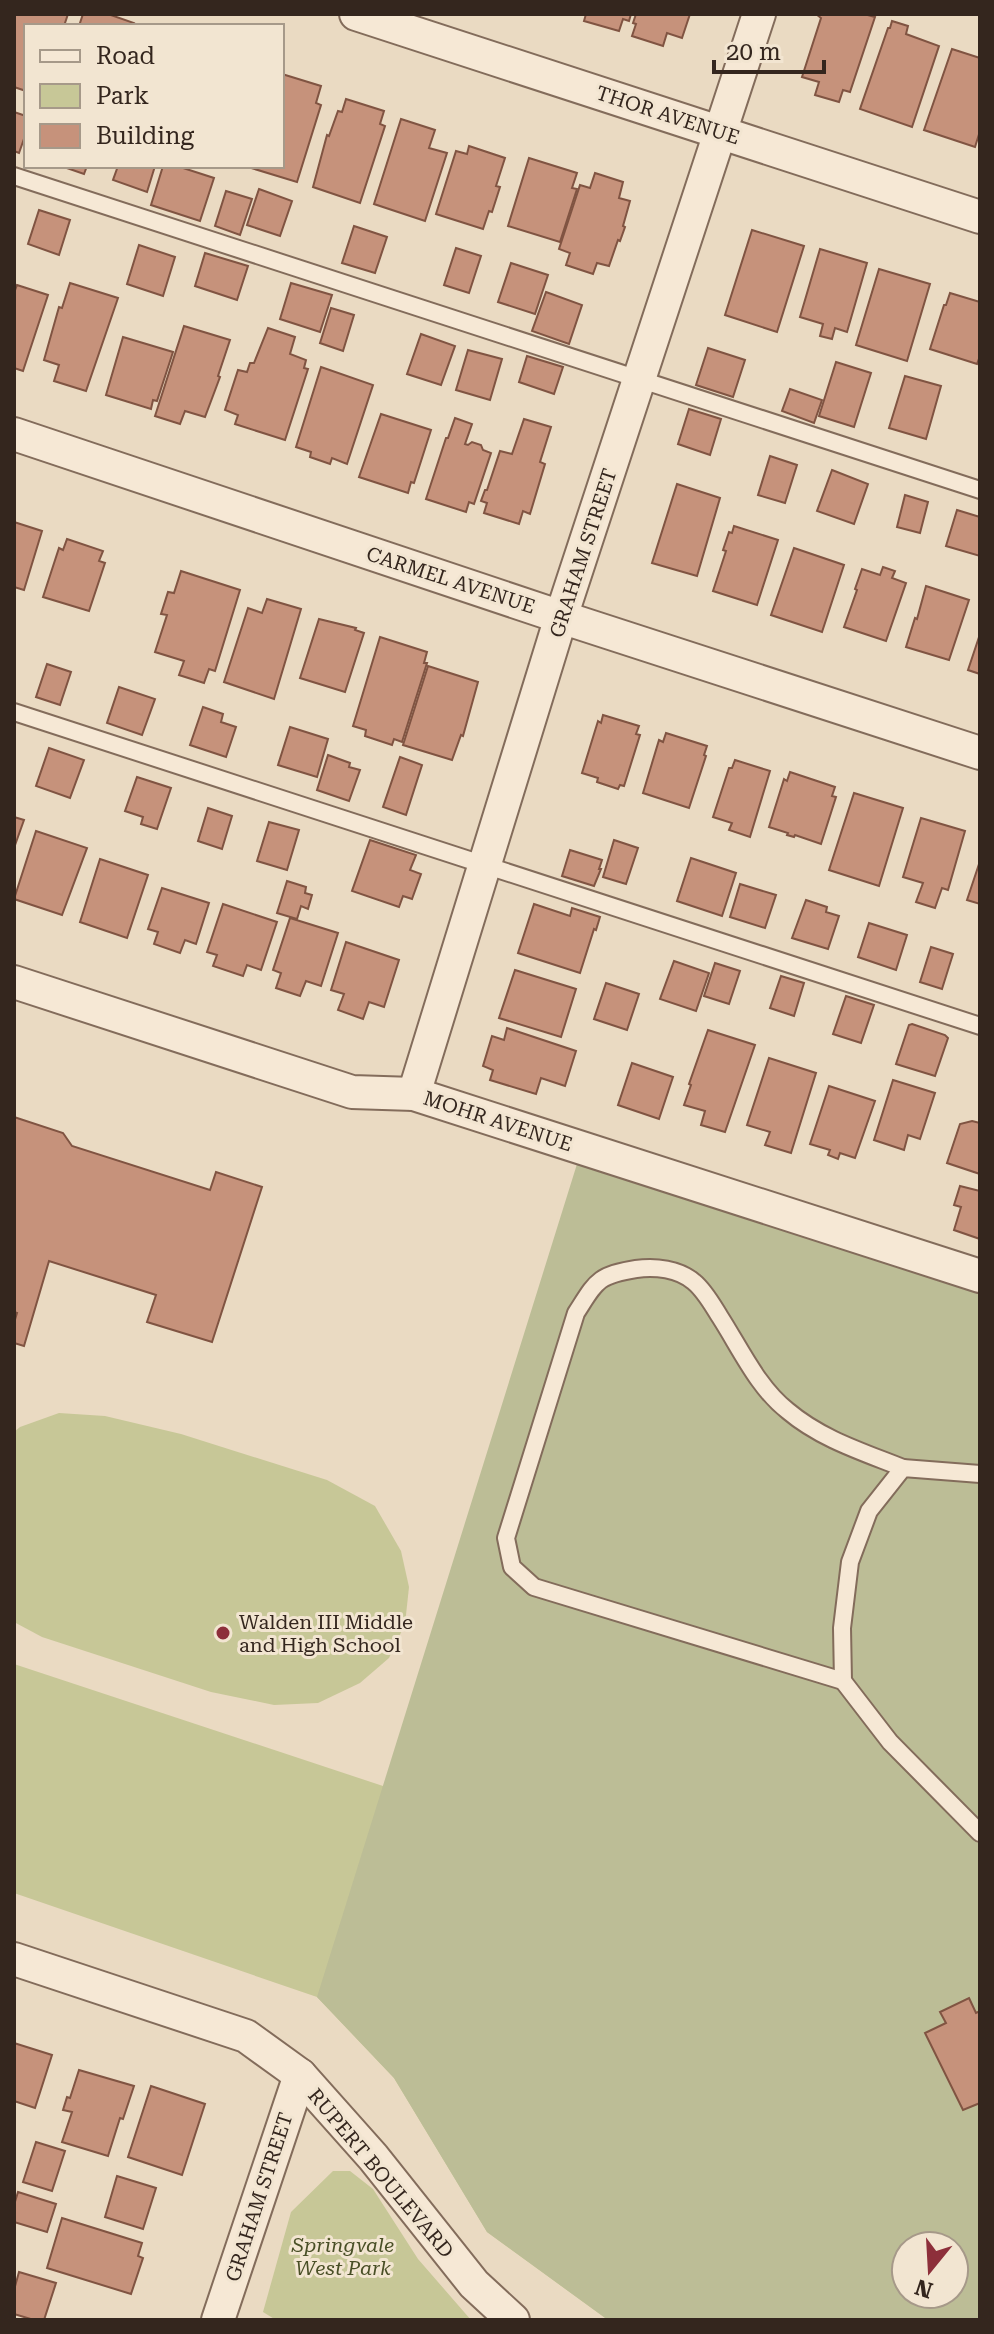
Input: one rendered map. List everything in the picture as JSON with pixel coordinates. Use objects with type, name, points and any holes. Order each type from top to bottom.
[{"type":"street","name":"THOR AVENUE","points":[[356,14],[980,217]]},
{"type":"street","name":"GRAHAM STREET","points":[[414,1094],[561,617],[759,14]]},
{"type":"street","name":"CARMEL AVENUE","points":[[14,434],[980,753]]},
{"type":"street","name":"MOHR AVENUE","points":[[14,982],[352,1092],[414,1094],[980,1276]]},
{"type":"street","name":"RUPERT BOULEVARD","points":[[14,1959],[246,2036],[300,2075],[373,2157],[474,2284],[513,2320]]},
{"type":"street","name":"GRAHAM STREET","points":[[218,2320],[300,2075]]},
{"type":"lane","points":[[14,176],[980,490]]},
{"type":"lane","points":[[14,712],[980,1026]]},
{"type":"lane","points":[[980,1474],[903,1468],[820,1434],[786,1410],[768,1391],[694,1282],[667,1269],[646,1267],[618,1272],[595,1282],[576,1313],[506,1538],[512,1567],[534,1587],[843,1681],[890,1742],[980,1833]]},
{"type":"lane","points":[[843,1681],[842,1628],[850,1562],[869,1511],[903,1468]]},
{"type":"green space","points":[[582,1148],[980,1276],[980,2320],[608,2320],[487,2232],[394,2078],[317,1997]]},
{"type":"green space","points":[[59,1413],[105,1416],[181,1434],[327,1480],[375,1506],[401,1551],[409,1587],[405,1624],[389,1658],[360,1683],[318,1703],[274,1705],[211,1692],[42,1637],[14,1622],[14,1432]]},
{"type":"green space","points":[[14,1664],[383,1786],[506,1932],[608,2320],[487,2232],[394,2078],[317,1997],[14,1893]]},
{"type":"green space","name":"Springvale West Park","points":[[333,2171],[350,2171],[373,2189],[418,2259],[471,2320],[276,2320],[263,2312],[291,2212]]},
{"type":"building","points":[[14,14],[68,14],[65,24],[24,24],[24,90],[14,87]]},
{"type":"building","points":[[83,14],[108,14],[134,23],[134,24],[80,24]]},
{"type":"building","points":[[586,14],[631,14],[629,21],[623,19],[619,31],[584,21]]},
{"type":"building","points":[[636,14],[690,14],[682,38],[667,33],[663,46],[632,36]]},
{"type":"building","points":[[816,14],[864,14],[875,17],[850,92],[843,90],[839,102],[815,95],[819,82],[802,77],[821,18]]},
{"type":"building","points":[[892,21],[908,26],[906,34],[939,46],[912,127],[860,109]]},
{"type":"building","points":[[952,49],[980,58],[980,131],[975,147],[924,130]]},
{"type":"building","points":[[284,75],[321,86],[316,103],[321,105],[297,182],[251,168],[284,168]]},
{"type":"building","points":[[346,99],[384,111],[380,124],[385,126],[360,203],[313,187],[327,135],[338,111],[342,112]]},
{"type":"building","points":[[14,112],[24,115],[24,139],[19,153],[14,151]]},
{"type":"building","points":[[401,119],[435,130],[429,148],[447,153],[425,221],[374,204]]},
{"type":"building","points":[[469,146],[505,158],[496,186],[500,187],[483,229],[436,214],[456,151],[467,154]]},
{"type":"building","points":[[529,158],[577,173],[572,188],[577,189],[560,242],[508,226]]},
{"type":"building","points":[[67,168],[86,168],[84,174]]},
{"type":"building","points":[[117,168],[154,168],[147,192],[113,180]]},
{"type":"building","points":[[162,168],[183,168],[214,178],[200,221],[151,205]]},
{"type":"building","points":[[595,173],[623,182],[619,198],[630,201],[625,227],[609,266],[597,263],[593,274],[566,265],[570,253],[559,249],[580,185],[590,188]]},
{"type":"building","points":[[259,189],[292,201],[280,236],[247,225]]},
{"type":"building","points":[[226,191],[252,199],[240,235],[215,226]]},
{"type":"building","points":[[39,210],[70,220],[59,255],[28,244]]},
{"type":"building","points":[[354,226],[387,237],[375,273],[342,263]]},
{"type":"building","points":[[752,230],[804,246],[777,332],[725,315]]},
{"type":"building","points":[[139,245],[175,257],[163,296],[127,284]]},
{"type":"building","points":[[456,248],[481,256],[469,293],[444,285]]},
{"type":"building","points":[[820,249],[867,263],[847,332],[835,328],[832,339],[820,336],[823,324],[800,317]]},
{"type":"building","points":[[205,253],[248,266],[237,300],[195,286]]},
{"type":"building","points":[[511,263],[548,275],[535,314],[498,302]]},
{"type":"building","points":[[879,269],[930,284],[907,361],[856,345]]},
{"type":"building","points":[[70,283],[118,298],[86,391],[54,381],[59,365],[44,360],[59,307],[62,308]]},
{"type":"building","points":[[291,283],[332,295],[320,332],[280,319]]},
{"type":"building","points":[[17,285],[48,295],[23,371],[14,368],[14,293]]},
{"type":"building","points":[[546,292],[582,305],[569,344],[532,331]]},
{"type":"building","points":[[950,293],[980,302],[980,356],[977,364],[930,349]]},
{"type":"building","points":[[331,308],[354,315],[343,351],[320,343]]},
{"type":"building","points":[[184,326],[230,340],[205,417],[185,411],[180,424],[155,416]]},
{"type":"building","points":[[268,328],[295,337],[290,354],[306,360],[304,368],[308,369],[285,440],[235,424],[238,415],[225,410],[238,370],[247,372],[250,363],[254,363]]},
{"type":"building","points":[[421,334],[455,346],[441,385],[407,374]]},
{"type":"building","points":[[123,337],[173,352],[157,401],[153,400],[151,409],[106,395]]},
{"type":"building","points":[[708,348],[745,360],[733,397],[696,385]]},
{"type":"building","points":[[468,350],[502,359],[490,400],[456,390]]},
{"type":"building","points":[[527,356],[563,367],[554,394],[519,382]]},
{"type":"building","points":[[836,362],[871,373],[854,427],[819,416]]},
{"type":"building","points":[[321,367],[373,385],[347,464],[332,458],[330,464],[310,457],[311,452],[296,447]]},
{"type":"building","points":[[905,376],[941,386],[926,439],[889,428]]},
{"type":"building","points":[[790,389],[822,400],[814,423],[782,411]]},
{"type":"building","points":[[689,409],[721,419],[710,455],[678,444]]},
{"type":"building","points":[[381,414],[431,430],[408,493],[359,477]]},
{"type":"building","points":[[455,418],[472,424],[465,444],[472,442],[481,445],[483,450],[491,453],[474,504],[469,502],[466,512],[426,499]]},
{"type":"building","points":[[524,419],[551,427],[540,462],[545,464],[530,514],[523,511],[519,524],[484,513],[487,503],[481,501],[500,451],[512,454]]},
{"type":"building","points":[[770,456],[797,465],[785,503],[758,495]]},
{"type":"building","points":[[832,470],[868,484],[854,524],[817,511]]},
{"type":"building","points":[[677,484],[720,498],[697,576],[652,563]]},
{"type":"building","points":[[905,495],[928,502],[920,533],[897,527]]},
{"type":"building","points":[[957,510],[980,517],[980,556],[946,546]]},
{"type":"building","points":[[14,522],[42,531],[24,590],[14,587]]},
{"type":"building","points":[[734,526],[778,540],[757,605],[713,591],[726,551],[723,550]]},
{"type":"building","points":[[67,539],[103,551],[99,561],[105,563],[89,611],[43,597],[59,548],[63,550]]},
{"type":"building","points":[[794,548],[844,565],[822,632],[771,615]]},
{"type":"building","points":[[883,567],[895,571],[892,578],[906,583],[886,641],[844,627],[862,569],[880,575]]},
{"type":"building","points":[[181,571],[240,590],[215,671],[209,669],[204,683],[179,675],[184,661],[155,652],[167,615],[161,614],[168,592],[174,593]]},
{"type":"building","points":[[926,586],[969,600],[949,660],[906,647]]},
{"type":"building","points":[[267,599],[301,609],[274,699],[224,682],[248,608],[262,613]]},
{"type":"building","points":[[319,619],[364,633],[345,692],[300,678]]},
{"type":"building","points":[[980,634],[980,674],[968,670]]},
{"type":"building","points":[[380,637],[427,652],[424,663],[427,663],[402,742],[394,739],[392,745],[365,736],[366,730],[353,726]]},
{"type":"building","points":[[47,664],[71,672],[60,705],[36,697]]},
{"type":"building","points":[[428,666],[478,682],[463,736],[452,760],[403,745]]},
{"type":"building","points":[[119,687],[155,699],[142,735],[107,723]]},
{"type":"building","points":[[203,707],[223,714],[221,722],[236,727],[226,757],[190,745]]},
{"type":"building","points":[[603,715],[639,726],[636,734],[640,735],[624,786],[620,785],[618,789],[582,773],[598,721],[601,723]]},
{"type":"building","points":[[290,727],[328,739],[317,777],[278,765]]},
{"type":"building","points":[[666,733],[707,746],[689,808],[643,793],[659,740],[663,742]]},
{"type":"building","points":[[49,748],[84,760],[70,798],[36,786]]},
{"type":"building","points":[[328,755],[360,770],[349,801],[317,790]]},
{"type":"building","points":[[400,757],[422,765],[406,815],[383,807]]},
{"type":"building","points":[[735,760],[770,771],[750,837],[729,830],[732,823],[713,817],[729,768]]},
{"type":"building","points":[[790,772],[835,787],[832,796],[836,797],[821,844],[769,827],[784,779],[787,781]]},
{"type":"building","points":[[137,777],[171,788],[157,829],[141,824],[143,817],[125,811]]},
{"type":"building","points":[[854,793],[903,808],[879,886],[829,870]]},
{"type":"building","points":[[208,808],[232,816],[222,849],[198,841]]},
{"type":"building","points":[[14,817],[24,820],[14,848]]},
{"type":"building","points":[[921,818],[965,831],[948,890],[942,888],[935,908],[916,902],[923,883],[903,877]]},
{"type":"building","points":[[269,822],[299,830],[287,870],[257,861]]},
{"type":"building","points":[[36,831],[87,848],[62,915],[14,899]]},
{"type":"building","points":[[370,840],[416,855],[410,870],[421,874],[412,899],[403,896],[399,907],[352,891]]},
{"type":"building","points":[[614,840],[638,848],[626,884],[603,877]]},
{"type":"building","points":[[570,850],[602,860],[594,886],[562,876]]},
{"type":"building","points":[[691,858],[736,873],[722,916],[677,901]]},
{"type":"building","points":[[100,859],[148,875],[127,938],[80,922]]},
{"type":"building","points":[[980,861],[980,904],[967,900]]},
{"type":"building","points":[[287,881],[306,887],[305,893],[312,895],[308,909],[301,906],[297,919],[277,913]]},
{"type":"building","points":[[740,884],[776,895],[765,928],[730,917]]},
{"type":"building","points":[[162,888],[209,903],[196,944],[185,940],[180,953],[154,944],[158,932],[148,929]]},
{"type":"building","points":[[806,900],[827,907],[826,912],[839,916],[828,949],[792,938]]},
{"type":"building","points":[[223,904],[277,922],[261,970],[247,965],[243,976],[213,966],[217,955],[207,952]]},
{"type":"building","points":[[534,904],[570,916],[572,908],[600,917],[580,973],[518,953]]},
{"type":"building","points":[[290,918],[338,933],[321,986],[306,981],[300,996],[276,988],[281,973],[273,970]]},
{"type":"building","points":[[869,923],[907,935],[896,970],[858,957]]},
{"type":"building","points":[[346,942],[399,960],[384,1007],[369,1002],[363,1019],[338,1010],[344,994],[331,990]]},
{"type":"building","points":[[931,947],[953,954],[942,989],[920,982]]},
{"type":"building","points":[[674,961],[709,973],[696,1011],[660,999]]},
{"type":"building","points":[[715,963],[740,971],[729,1004],[704,996]]},
{"type":"building","points":[[515,970],[576,989],[561,1037],[499,1018]]},
{"type":"building","points":[[781,976],[804,983],[794,1016],[770,1008]]},
{"type":"building","points":[[606,983],[639,994],[627,1030],[594,1019]]},
{"type":"building","points":[[846,996],[874,1005],[861,1043],[833,1034]]},
{"type":"building","points":[[909,1025],[948,1038],[935,1076],[896,1064]]},
{"type":"building","points":[[507,1028],[576,1051],[565,1086],[541,1078],[536,1094],[490,1080],[493,1070],[483,1066],[492,1036],[504,1040]]},
{"type":"building","points":[[708,1030],[755,1045],[725,1132],[701,1125],[705,1111],[684,1105]]},
{"type":"building","points":[[769,1058],[816,1073],[791,1153],[765,1145],[770,1132],[747,1125]]},
{"type":"building","points":[[632,1063],[673,1077],[659,1119],[618,1105]]},
{"type":"building","points":[[893,1080],[935,1093],[920,1139],[908,1135],[904,1150],[874,1140]]},
{"type":"building","points":[[829,1086],[875,1101],[855,1158],[840,1153],[838,1159],[828,1155],[830,1150],[810,1144]]},
{"type":"building","points":[[14,1117],[63,1133],[72,1146],[210,1190],[216,1172],[262,1187],[212,1342],[147,1322],[156,1295],[49,1261],[24,1346],[14,1343],[17,1313],[14,1312]]},
{"type":"building","points":[[980,1123],[980,1174],[947,1163],[960,1124]]},
{"type":"building","points":[[960,1186],[980,1191],[980,1239],[954,1230],[961,1207],[954,1205]]},
{"type":"building","points":[[969,1998],[976,2013],[980,2011],[980,2103],[963,2110],[925,2033],[946,2023],[940,2012]]},
{"type":"building","points":[[14,2043],[52,2055],[35,2108],[14,2101]]},
{"type":"building","points":[[79,2070],[134,2086],[108,2156],[62,2142],[72,2112],[63,2110]]},
{"type":"building","points":[[151,2086],[205,2104],[182,2175],[128,2157]]},
{"type":"building","points":[[36,2142],[65,2151],[52,2191],[23,2182]]},
{"type":"building","points":[[117,2176],[156,2188],[143,2229],[105,2217]]},
{"type":"building","points":[[18,2192],[56,2204],[47,2232],[14,2222]]},
{"type":"building","points":[[62,2218],[142,2243],[138,2256],[143,2258],[131,2294],[47,2268]]},
{"type":"building","points":[[19,2272],[56,2283],[44,2320],[14,2314],[14,2290]]},
{"type":"place","name":"Walden III Middle and High School","points":[[223,1633]]}]
